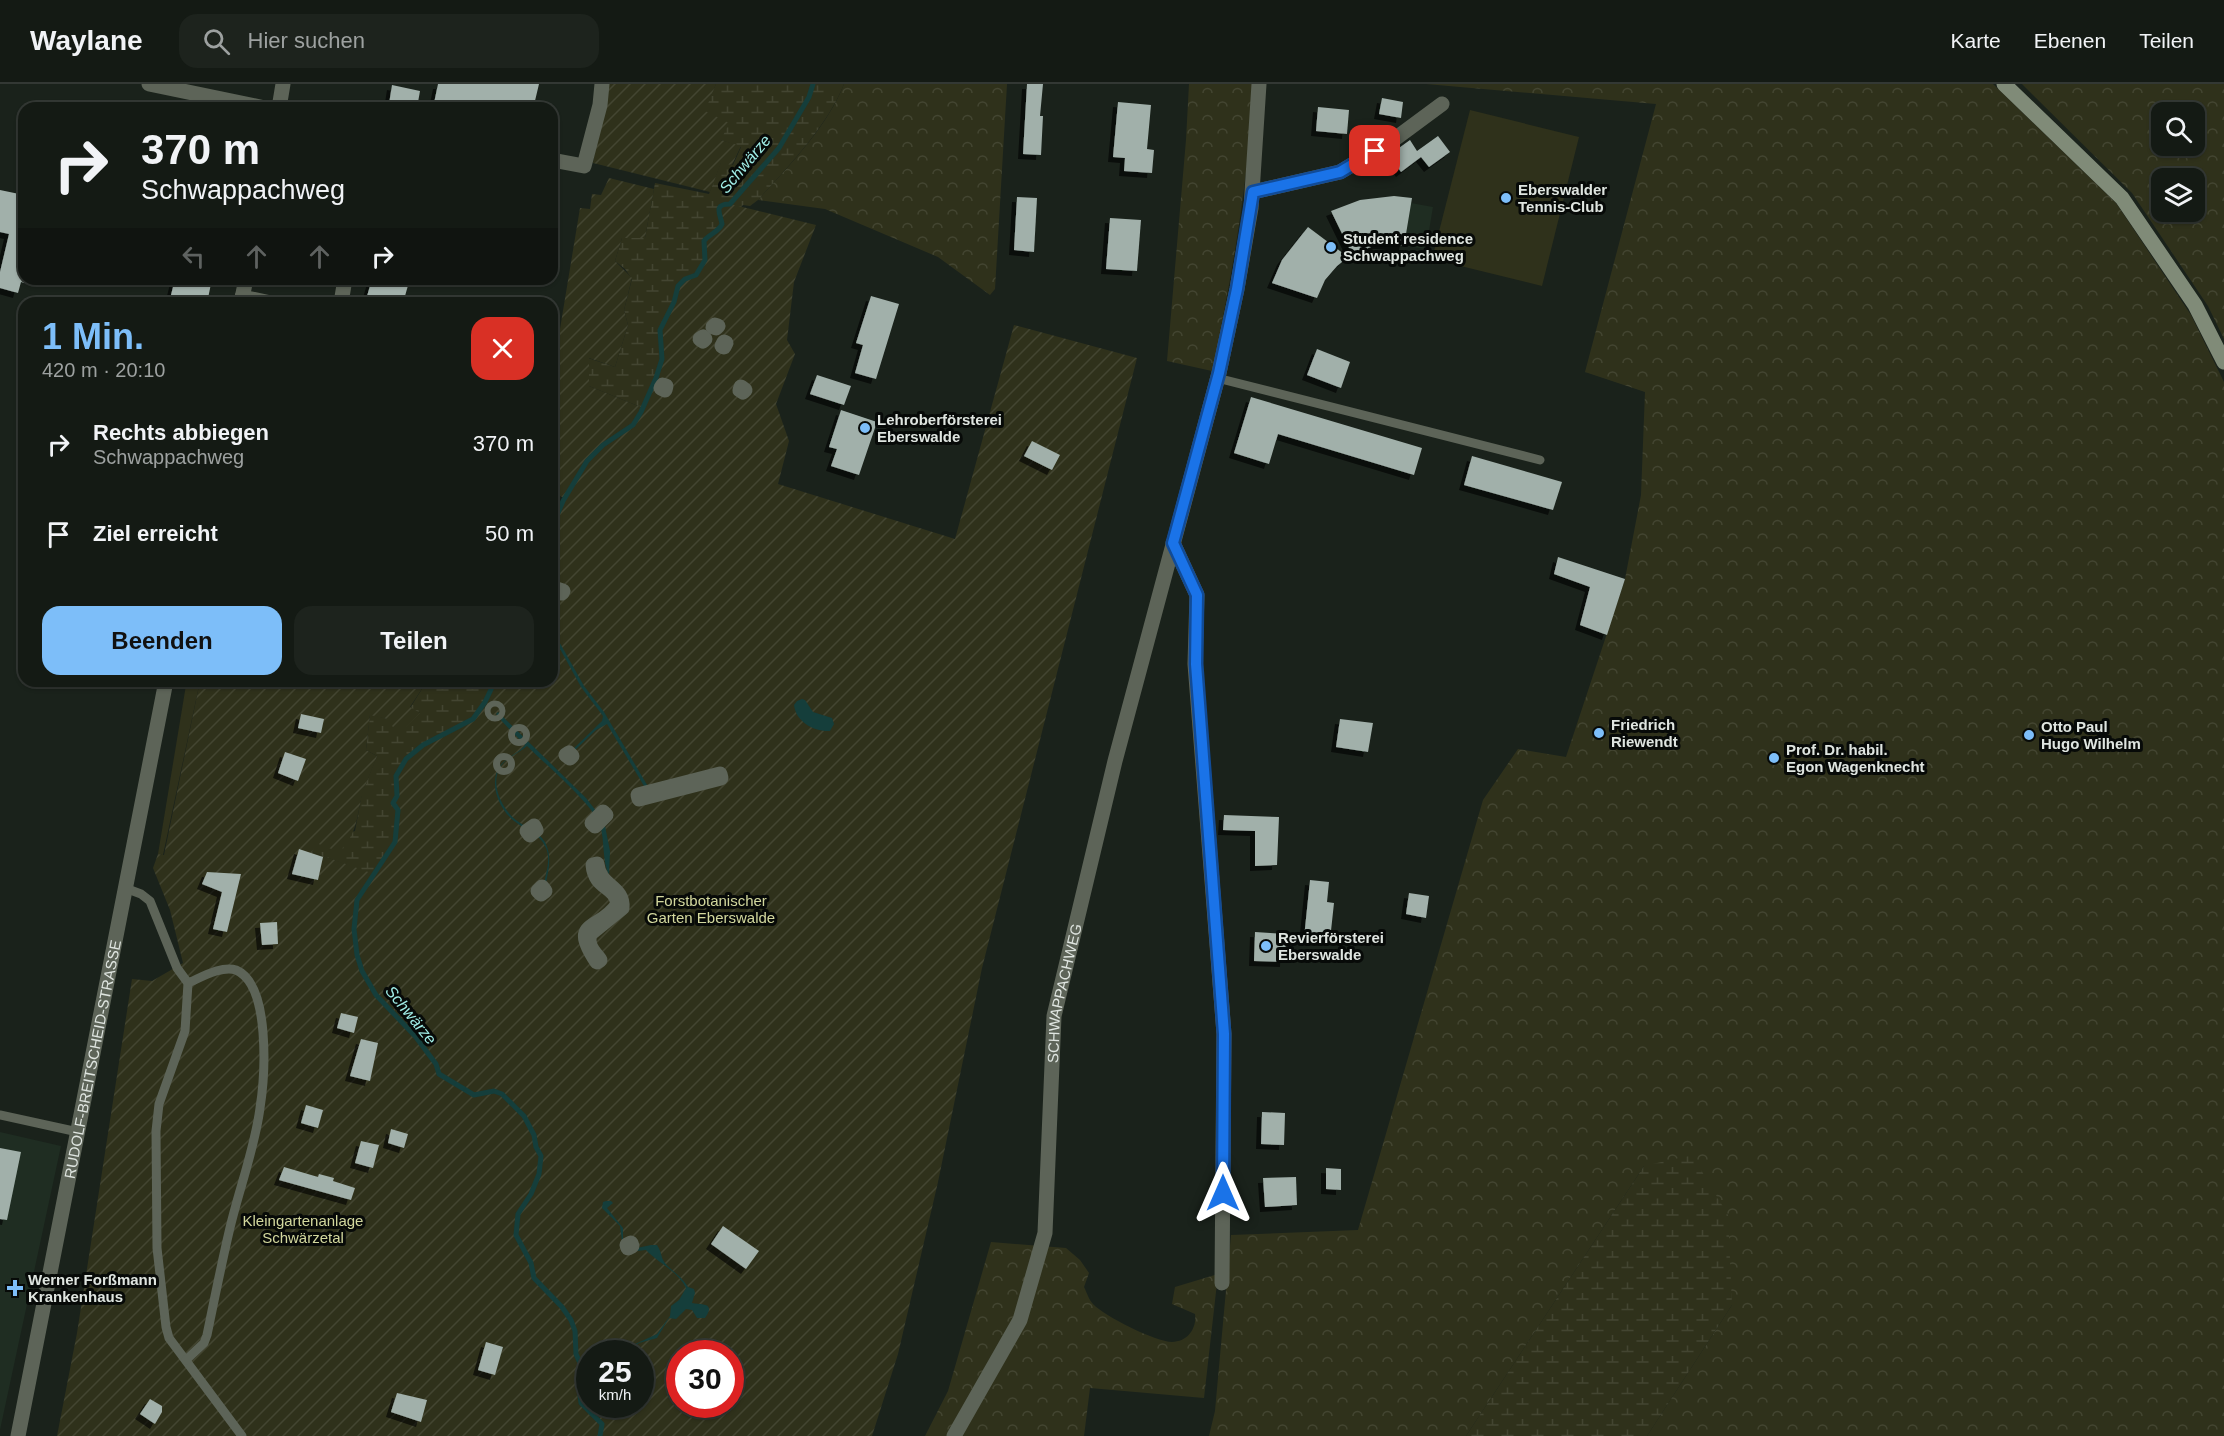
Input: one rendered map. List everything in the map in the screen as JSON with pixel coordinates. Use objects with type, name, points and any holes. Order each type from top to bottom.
[{"type":"main road","points":[[2004,84],[2122,198],[2195,305],[2224,362]]},
{"type":"street","points":[[149,84],[236,102]]},
{"type":"street","points":[[280,102],[283,84]]},
{"type":"street","points":[[558,161],[584,166],[600,105],[602,84]]},
{"type":"street","name":"SCHWAPPACHWEG","points":[[954,1436],[1020,1320],[1045,1233],[1054,1016],[1115,761],[1217,378],[1237,289],[1253,192],[1259,84]]},
{"type":"street","points":[[1253,192],[1340,172],[1392,141],[1442,104]]},
{"type":"street","points":[[1173,543],[1197,595],[1196,664],[1224,1034],[1222,1282]]},
{"type":"street","name":"RUDOLF-BREITSCHEID-STRASSE","points":[[18,1436],[165,687]]},
{"type":"street","points":[[593,864],[597,864],[600,877],[621,896],[622,904],[622,908],[590,934],[588,940],[600,960],[597,962],[586,945],[585,935],[590,927],[618,904],[615,896],[596,879],[593,864]]},
{"type":"lane","points":[[1217,378],[1540,460]]},
{"type":"lane","points":[[125,888],[141,894],[150,901],[177,968],[188,983],[185,1031],[159,1104],[156,1131],[157,1248],[166,1327],[169,1338],[242,1436]]},
{"type":"lane","points":[[186,1360],[204,1343],[207,1335],[225,1248],[260,1108],[263,1061],[260,1004],[250,982],[231,969],[188,983]]},
{"type":"lane","points":[[0,1115],[78,1132]]},
{"type":"shaded area","points":[[1411,203],[1433,207],[1426,249],[1404,246]]},
{"type":"shaded area","name":"Werner Forßmann Krankenhaus","points":[[0,1132],[61,1146],[0,1430]]},
{"type":"green space","points":[[605,84],[716,84],[705,111],[729,123],[721,140],[741,146],[732,165],[721,163],[710,192],[593,163]]},
{"type":"green space","points":[[716,84],[844,84],[818,130],[758,200],[750,206],[743,205],[740,208],[730,204],[723,205],[718,213],[722,224],[703,245],[705,254],[702,266],[678,289],[659,332],[662,352],[660,369],[643,408],[589,386],[588,358],[615,367],[628,325],[624,310],[632,279],[615,261],[622,238],[645,238],[655,183],[709,194],[721,162],[733,165],[741,147],[721,140],[704,111]]},
{"type":"green space","points":[[844,84],[1007,84],[995,289],[990,295],[938,257],[825,209],[758,200],[818,130]]},
{"type":"green space","points":[[1189,84],[1253,84],[1248,157],[1238,228],[1212,371],[1167,361]]},
{"type":"green space","points":[[1426,84],[1993,84],[2116,203],[2191,315],[2224,382],[2224,1436],[1647,1436],[1732,1305],[1644,1166],[1466,1436],[1209,1436],[1215,1411],[1231,1235],[1358,1230],[1483,800],[1518,749],[1566,757],[1625,579],[1641,495],[1645,392],[1585,372],[1656,104]]},
{"type":"green space","points":[[2022,84],[2224,84],[2224,339],[2208,306],[2152,222],[2205,222],[2205,168],[2151,168],[2151,221],[2132,193]]},
{"type":"green space","name":"Eberswalder Tennis-Club","points":[[1470,110],[1579,137],[1542,286],[1432,259]]},
{"type":"green space","name":"Forstbotanischer Garten Eberswalde","points":[[609,178],[654,189],[645,238],[622,238],[615,261],[632,278],[624,310],[628,325],[615,367],[589,358],[589,386],[643,408],[661,363],[660,330],[680,283],[696,275],[702,265],[706,254],[704,241],[708,235],[720,229],[722,224],[719,209],[730,204],[816,225],[794,282],[787,340],[795,354],[776,404],[789,441],[778,484],[955,539],[1014,325],[1137,358],[982,968],[938,1182],[898,1354],[872,1436],[57,1436],[77,1333],[132,979],[152,981],[183,963],[170,910],[153,868],[158,854],[164,855],[199,687],[423,687],[410,707],[420,713],[398,734],[387,719],[370,715],[366,750],[377,756],[363,792],[354,831],[339,852],[316,843],[312,852],[374,874],[395,842],[398,810],[393,803],[397,796],[396,776],[406,759],[417,749],[450,729],[473,719],[492,687],[558,687],[558,514],[565,498],[558,495],[558,341],[580,208],[590,209],[592,194],[601,195]]},
{"type":"green space","points":[[186,687],[199,687],[163,855],[158,854]]},
{"type":"green space","points":[[423,687],[492,687],[473,719],[422,745],[410,754],[399,770],[396,776],[397,836],[374,875],[312,852],[315,843],[355,831],[362,793],[377,756],[366,750],[370,714],[387,719],[420,713],[410,708]]},
{"type":"green space","points":[[1692,1155],[1728,1215],[1732,1305],[1647,1436],[1466,1436],[1644,1166]]},
{"type":"green space","points":[[991,1242],[1066,1248],[1080,1260],[1089,1273],[1084,1287],[1093,1304],[1131,1328],[1164,1341],[1183,1340],[1193,1329],[1195,1314],[1172,1304],[1175,1287],[1218,1274],[1204,1398],[1090,1388],[1084,1436],[925,1436],[948,1391]]},
{"type":"water","points":[[558,640],[584,686],[604,712],[653,795],[650,796],[607,724],[596,730],[571,754],[569,753],[602,721],[603,716],[581,687],[558,645]]},
{"type":"water","points":[[802,699],[813,712],[832,718],[834,724],[830,731],[812,728],[802,721],[794,705]]},
{"type":"water","points":[[498,712],[586,798],[604,821],[610,851],[609,875],[605,864],[602,831],[596,816],[568,784],[527,746],[506,760],[496,780],[499,795],[506,809],[545,842],[549,852],[549,862],[544,884],[548,862],[546,848],[536,835],[509,816],[500,803],[495,788],[495,780],[500,766],[505,760],[525,745],[499,718],[496,714]]},
{"type":"water","points":[[603,1202],[613,1203],[607,1208],[623,1228],[623,1239],[637,1248],[657,1245],[665,1263],[688,1287],[694,1289],[692,1303],[708,1307],[705,1318],[697,1318],[692,1310],[686,1309],[676,1319],[669,1318],[657,1338],[644,1340],[657,1334],[670,1316],[671,1306],[679,1300],[686,1288],[673,1272],[646,1250],[637,1251],[622,1241],[620,1226],[602,1208]]},
{"type":"building","points":[[438,84],[539,84],[535,102],[434,102]]},
{"type":"building","points":[[1027,84],[1043,84],[1040,116],[1043,116],[1041,155],[1023,154]]},
{"type":"building","points":[[392,85],[420,91],[418,102],[389,102]]},
{"type":"building","points":[[1382,98],[1403,102],[1401,118],[1379,114]]},
{"type":"building","points":[[1118,102],[1151,105],[1147,149],[1154,150],[1152,173],[1124,171],[1125,158],[1113,157]]},
{"type":"building","points":[[1318,107],[1349,110],[1347,134],[1316,131]]},
{"type":"building","points":[[1438,136],[1450,152],[1429,167],[1421,157],[1401,172],[1389,155],[1410,140],[1417,151]]},
{"type":"building","points":[[0,190],[18,194],[18,285],[20,285],[18,293],[0,288],[0,272],[9,234],[0,232]]},
{"type":"building","points":[[1394,196],[1412,198],[1404,246],[1379,244],[1352,254],[1331,211],[1360,200]]},
{"type":"building","points":[[1017,197],[1037,198],[1034,252],[1014,250]]},
{"type":"building","points":[[1110,218],[1141,220],[1137,271],[1106,269]]},
{"type":"building","points":[[1308,227],[1348,257],[1325,280],[1317,298],[1272,283],[1282,260]]},
{"type":"building","points":[[174,285],[211,285],[208,297],[170,297]]},
{"type":"building","points":[[370,285],[408,285],[405,297],[367,297]]},
{"type":"building","points":[[871,296],[899,304],[876,379],[855,373],[863,345],[856,343]]},
{"type":"building","points":[[1317,349],[1350,362],[1341,388],[1307,375]]},
{"type":"building","points":[[817,375],[851,386],[844,405],[810,394]]},
{"type":"building","points":[[1251,397],[1422,448],[1414,475],[1278,434],[1269,464],[1234,453]]},
{"type":"building","points":[[841,410],[877,422],[859,475],[831,466],[837,449],[829,447]]},
{"type":"building","points":[[1032,441],[1060,455],[1052,470],[1024,456]]},
{"type":"building","points":[[1472,456],[1562,482],[1553,510],[1464,485]]},
{"type":"building","points":[[1558,557],[1625,579],[1607,635],[1580,625],[1590,587],[1554,574]]},
{"type":"building","points":[[301,714],[324,719],[321,733],[298,728]]},
{"type":"building","points":[[1340,719],[1373,723],[1368,752],[1336,747]]},
{"type":"building","points":[[285,752],[306,759],[298,781],[278,773]]},
{"type":"building","points":[[1224,815],[1279,817],[1277,865],[1255,866],[1255,831],[1223,830]]},
{"type":"building","points":[[299,849],[323,857],[318,880],[292,874]]},
{"type":"building","points":[[207,872],[241,874],[227,932],[213,929],[222,892],[202,884]]},
{"type":"building","points":[[1310,880],[1329,882],[1327,902],[1334,903],[1330,940],[1304,938]]},
{"type":"building","points":[[1409,893],[1429,896],[1426,918],[1406,914]]},
{"type":"building","points":[[277,922],[278,944],[262,945],[260,923]]},
{"type":"building","points":[[1255,932],[1286,934],[1285,962],[1254,961]]},
{"type":"building","points":[[341,1013],[358,1017],[354,1033],[337,1028]]},
{"type":"building","points":[[361,1039],[378,1043],[370,1081],[350,1076]]},
{"type":"building","points":[[306,1105],[323,1110],[318,1128],[301,1123]]},
{"type":"building","points":[[1262,1112],[1285,1113],[1284,1145],[1261,1144]]},
{"type":"building","points":[[391,1129],[408,1134],[404,1148],[388,1143]]},
{"type":"building","points":[[361,1141],[379,1145],[373,1168],[355,1163]]},
{"type":"building","points":[[0,1148],[21,1152],[7,1220],[0,1219]]},
{"type":"building","points":[[284,1167],[318,1177],[319,1174],[334,1178],[333,1181],[355,1188],[351,1200],[279,1180]]},
{"type":"building","points":[[1326,1168],[1341,1169],[1341,1190],[1326,1189]]},
{"type":"building","points":[[1296,1177],[1297,1205],[1265,1207],[1263,1178]]},
{"type":"building","points":[[723,1226],[759,1251],[746,1269],[711,1244]]},
{"type":"building","points":[[486,1342],[503,1347],[495,1375],[478,1370]]},
{"type":"building","points":[[397,1393],[427,1400],[421,1422],[391,1412]]},
{"type":"building","points":[[150,1399],[162,1406],[162,1412],[155,1424],[140,1414]]},
{"type":"waterway","name":"Schwärze","points":[[558,513],[587,461],[603,445],[633,425],[641,412],[662,359],[660,330],[674,302],[678,286],[685,279],[696,275],[705,260],[704,241],[722,224],[719,208],[724,204],[730,204],[779,148],[809,97],[813,84]]},
{"type":"waterway","name":"Schwärze","points":[[492,687],[473,719],[423,745],[406,759],[396,776],[397,796],[393,803],[398,810],[395,842],[357,900],[354,929],[357,955],[362,971],[376,995],[415,1036],[436,1064],[439,1074],[474,1095],[494,1091],[502,1094],[524,1116],[534,1135],[536,1147],[541,1156],[539,1174],[531,1194],[518,1214],[516,1235],[531,1263],[534,1278],[562,1307],[571,1320],[575,1331],[576,1354],[584,1372],[578,1381],[581,1403],[602,1424],[600,1436]]},
{"type":"place","name":"Eberswalder Tennis-Club","points":[[1506,198]]},
{"type":"place","name":"Student residence Schwappachweg","points":[[1331,247]]},
{"type":"place","name":"Lehroberförsterei Eberswalde","points":[[865,428]]},
{"type":"place","name":"Friedrich Riewendt","points":[[1599,733]]},
{"type":"place","name":"Otto Paul Hugo Wilhelm","points":[[2029,735]]},
{"type":"place","name":"Prof. Dr. habil. Egon Wagenknecht","points":[[1774,758]]},
{"type":"place","name":"Revierförsterei Eberswalde","points":[[1266,946]]},
{"type":"place","name":"Werner Forßmann Krankenhaus","points":[[15,1288]]},
{"type":"route","points":[[1223,1193],[1224,1034],[1196,664],[1197,595],[1173,543],[1219,373],[1237,289],[1253,192],[1340,172],[1375,151]]},
{"type":"park label","name":"Kleingartenanlage Schwärzetal","points":[[303,1228]]}]
